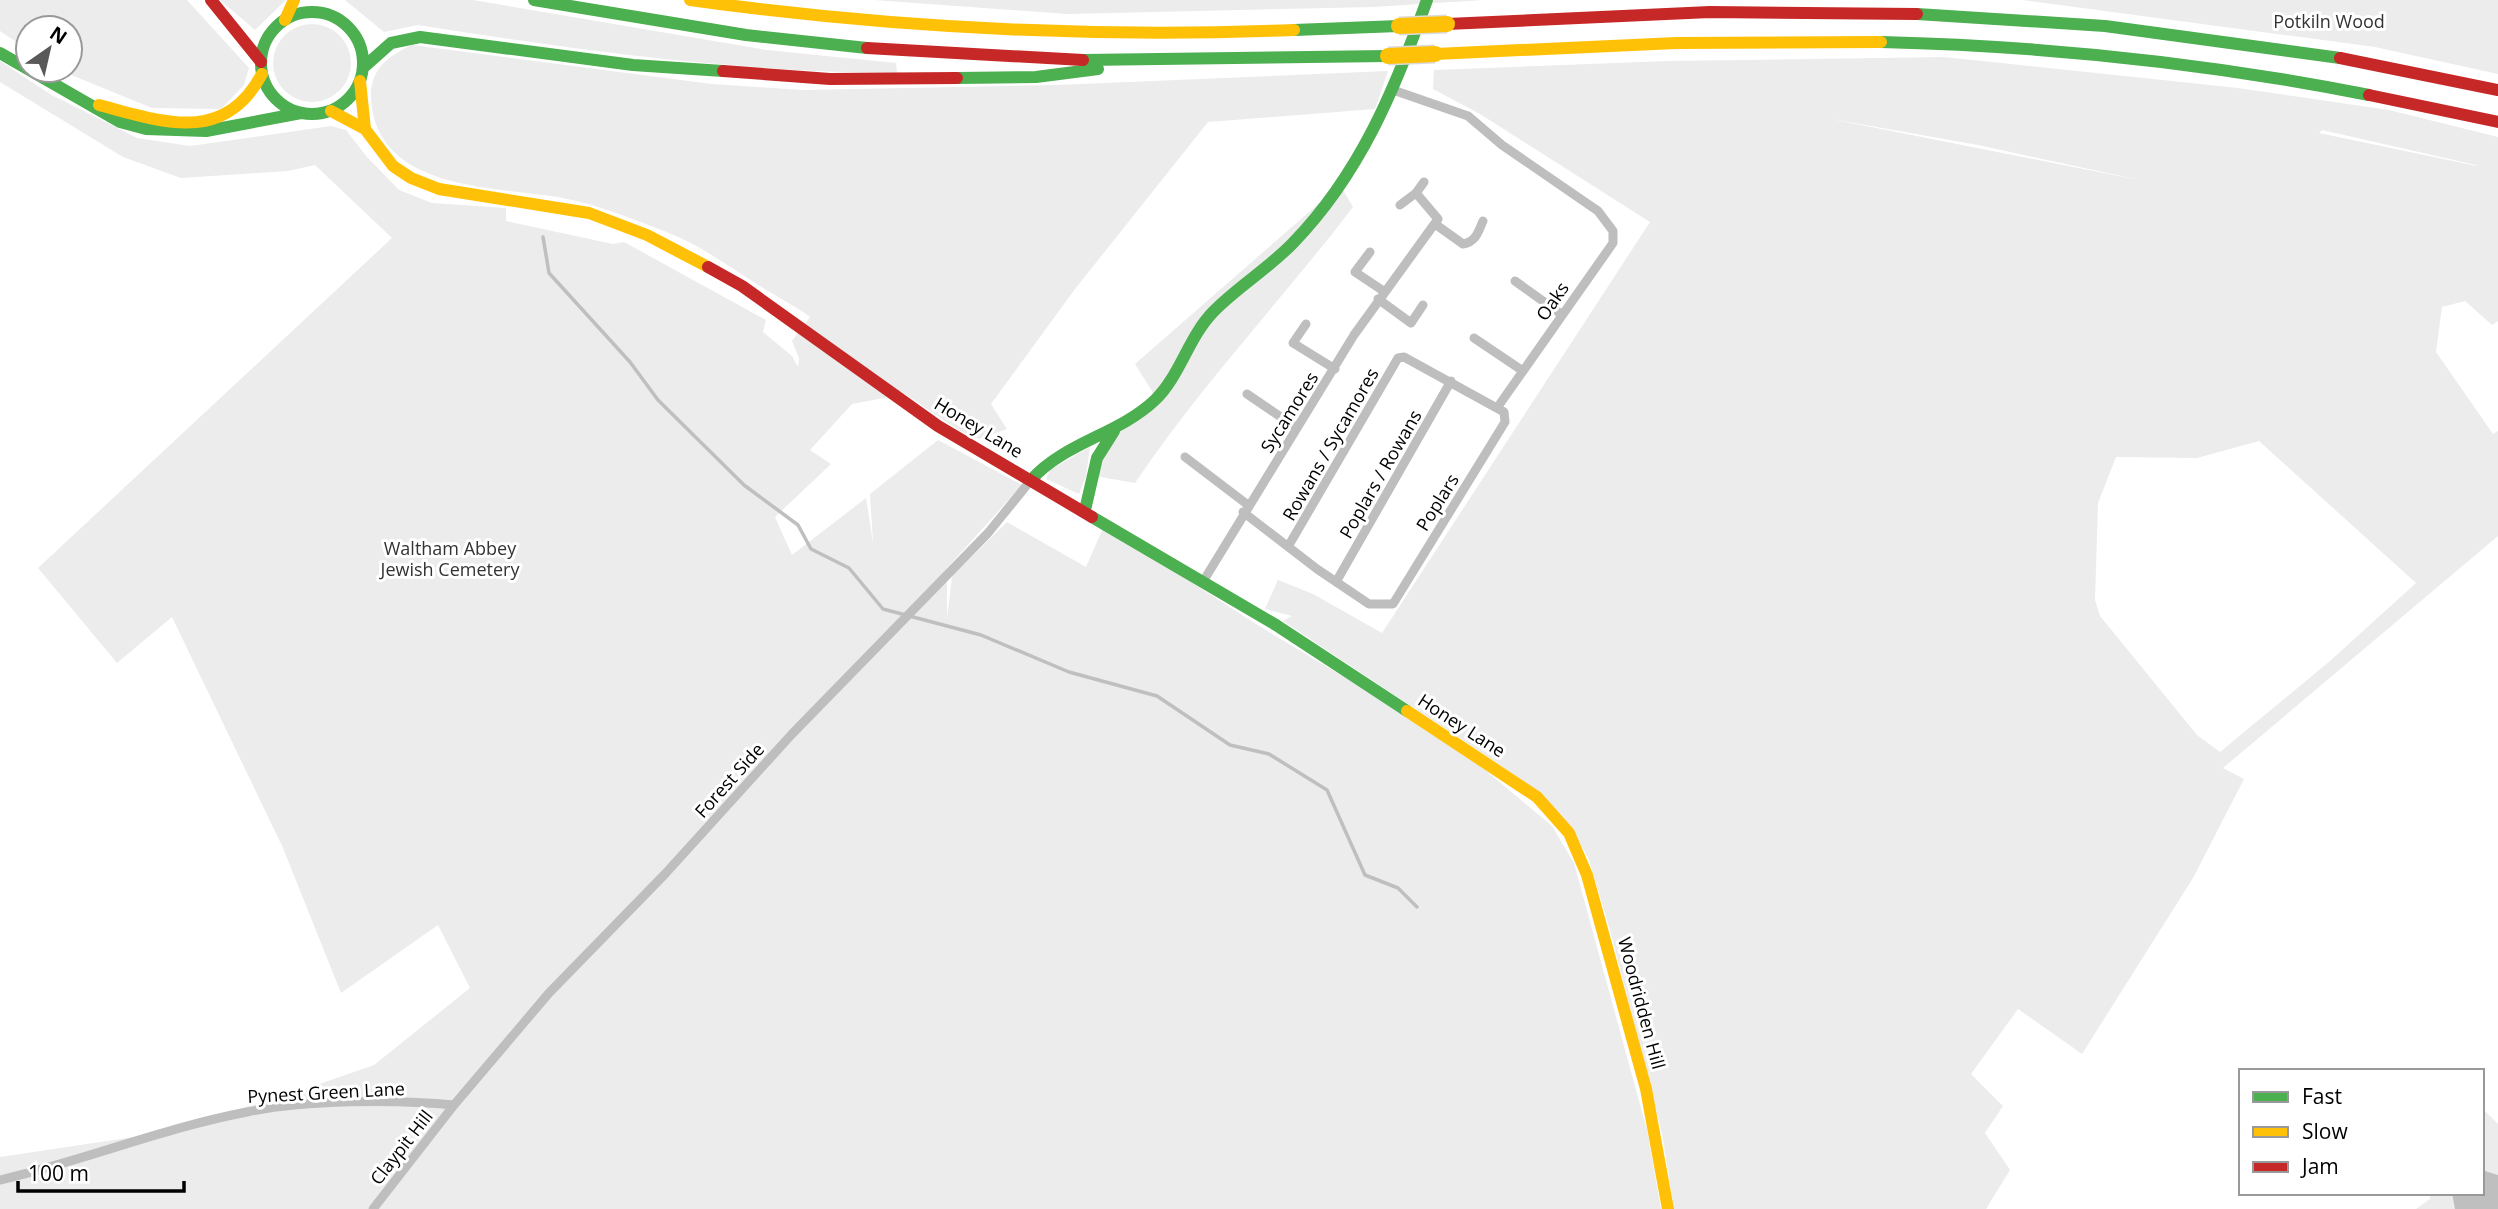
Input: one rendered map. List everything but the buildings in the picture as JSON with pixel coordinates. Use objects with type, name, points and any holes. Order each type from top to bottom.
[{"type":"main road","points":[[211,0],[262,68],[275,98],[300,113]]},
{"type":"main road","points":[[84,102],[149,118],[205,122],[223,119],[244,107],[256,93],[267,40],[285,20],[294,0]]},
{"type":"main road","points":[[324,0],[335,18],[355,36],[362,74]]},
{"type":"main road","points":[[534,0],[671,25],[840,47],[1023,60],[1145,62],[1388,56],[1749,41],[1980,46],[2102,55],[2222,70],[2342,89],[2498,122]]},
{"type":"main road","points":[[690,0],[829,19],[1005,31],[1180,34],[1785,11],[1908,13],[2046,21],[2270,47],[2498,90]]},
{"type":"main road","points":[[1031,480],[1036,472],[1073,447],[1134,418],[1167,387],[1211,314],[1261,273],[1321,212],[1362,154],[1392,90],[1427,0]]},
{"type":"main road","points":[[285,20],[310,12],[335,18]]},
{"type":"main road","points":[[0,53],[120,122],[146,130],[176,132],[206,131],[300,113],[331,111],[347,101],[362,74],[391,43],[420,37],[633,65],[830,79],[1036,77],[1145,62]]},
{"type":"main road","name":"Honey Lane","points":[[362,74],[366,129]]},
{"type":"main road","name":"Honey Lane","points":[[331,111],[366,129],[393,166],[411,178],[439,189],[589,213],[647,235],[690,256],[742,286],[930,421],[1204,580],[1537,797],[1556,815]]},
{"type":"main road","points":[[1084,510],[1099,450],[1117,428]]},
{"type":"main road","name":"Woodridden Hill","points":[[1556,815],[1569,833],[1587,874],[1646,1089],[1668,1209]]},
{"type":"street","name":"Oaks","points":[[1392,90],[1468,116],[1502,145],[1598,211],[1613,231],[1613,243],[1497,408]]},
{"type":"street","points":[[1400,205],[1416,193],[1424,182]]},
{"type":"street","points":[[1416,193],[1437,215],[1435,224],[1463,244],[1470,243],[1477,236],[1483,221]]},
{"type":"street","name":"Sycamores","points":[[1204,580],[1354,335],[1435,224]]},
{"type":"street","points":[[1370,252],[1355,272],[1411,323],[1423,305]]},
{"type":"street","points":[[1514,281],[1562,314]]},
{"type":"street","points":[[1306,324],[1293,343],[1335,369]]},
{"type":"street","points":[[1474,338],[1523,371]]},
{"type":"street","name":"Rowans / Sycamores","points":[[1290,545],[1398,358],[1404,357],[1451,382]]},
{"type":"street","points":[[1451,382],[1497,408]]},
{"type":"street","name":"Poplars / Rowans","points":[[1336,582],[1451,382]]},
{"type":"street","points":[[1247,394],[1297,428]]},
{"type":"street","name":"Poplars","points":[[1336,582],[1369,604],[1393,604],[1505,422],[1504,412],[1497,408]]},
{"type":"street","points":[[1185,457],[1336,582]]},
{"type":"street","name":"Forest Side","points":[[454,1105],[549,993],[665,874],[792,734],[988,533],[1031,480]]},
{"type":"street","name":"Pynest Green Lane","points":[[0,1180],[67,1164],[250,1111],[371,1103],[454,1105]]},
{"type":"street","name":"Claypit Hill","points":[[373,1209],[454,1105]]},
{"type":"green space","points":[[0,0],[187,0],[249,68],[244,85],[221,109],[152,108],[84,80],[84,14],[14,14],[14,40],[0,31]]},
{"type":"green space","points":[[220,0],[286,0],[255,30]]},
{"type":"green space","points":[[345,0],[473,0],[767,50],[896,63],[897,73],[776,69],[656,58],[418,25],[384,32]]},
{"type":"green space","points":[[874,0],[1484,0],[1373,7],[1068,14]]},
{"type":"green space","name":"Potkiln Wood","points":[[2023,0],[2498,0],[2498,74],[2375,47]]},
{"type":"green space","points":[[312,24],[327,27],[340,35],[348,48],[351,63],[348,78],[340,91],[327,99],[312,102],[297,99],[284,91],[276,78],[273,63],[276,48],[284,35],[297,27]]},
{"type":"green space","name":"Waltham Abbey Jewish Cemetery","points":[[412,45],[712,84],[804,90],[1057,85],[1388,71],[1375,109],[1208,122],[1075,289],[991,404],[1007,429],[979,439],[960,431],[905,394],[852,404],[810,450],[831,464],[775,517],[792,555],[866,498],[873,543],[870,494],[938,440],[1022,485],[947,568],[947,618],[952,576],[1007,522],[1086,567],[1104,526],[1256,624],[1364,689],[1484,769],[1552,826],[1574,863],[1647,1130],[1661,1209],[0,1209],[0,1157],[134,1137],[276,1099],[374,1065],[470,988],[438,925],[341,993],[283,848],[172,617],[117,663],[38,568],[392,238],[315,165],[288,171],[181,178],[123,157],[0,82],[0,61],[14,70],[14,84],[35,84],[137,138],[190,146],[331,126],[346,130],[367,157],[399,190],[432,203],[506,208],[506,221],[613,244],[624,242],[766,320],[763,332],[792,356],[798,367],[799,358],[792,341],[810,317],[693,244],[630,218],[576,201],[444,179],[417,168],[394,152],[378,129],[371,89],[382,65]]},
{"type":"green space","points":[[1944,57],[2238,88],[2389,110],[2498,137],[2498,321],[2492,325],[2465,301],[2442,307],[2436,352],[2493,434],[2498,431],[2498,536],[2223,768],[2244,779],[2193,878],[2082,1054],[2018,1009],[1971,1074],[2003,1106],[1985,1133],[2010,1170],[1986,1209],[1674,1209],[1662,1134],[1610,930],[1589,860],[1574,831],[1521,779],[1283,621],[1292,616],[1265,609],[1278,580],[1313,594],[1382,633],[1650,222],[1480,114],[1433,89],[1434,70],[1668,61]],"holes":[[[1826,118],[1978,145],[2135,179]],[[2322,130],[2476,165],[2477,166],[2319,133]],[[2259,441],[2416,583],[2330,661],[2220,752],[2197,735],[2100,616],[2095,600],[2098,503],[2116,457],[2197,458]]]},
{"type":"green space","points":[[1340,185],[1353,207],[1186,412],[1135,483],[1095,476],[1116,432],[1160,404],[1135,364]]},
{"type":"green space","points":[[1090,447],[1086,476],[1079,494],[1046,479],[1050,470]]},
{"type":"green space","points":[[2484,1110],[2498,1124],[2498,1209],[2416,1209],[2430,1199],[2429,1195],[2484,1195]]},
{"type":"shaded area","points":[[2484,1171],[2498,1175],[2498,1209],[2455,1209],[2452,1195],[2484,1195]]},
{"type":"waterway","points":[[543,237],[549,273],[630,362],[658,400],[744,485],[798,525],[811,549],[849,568],[883,609],[981,635],[1069,672],[1157,696],[1230,745],[1269,754],[1327,790],[1365,875],[1398,888],[1417,907]]},
{"type":"traffic: fast","points":[[534,0],[746,35],[867,48]]},
{"type":"traffic: fast","points":[[1031,480],[1060,456],[1125,422],[1155,400],[1171,380],[1204,322],[1232,294],[1293,243],[1317,216],[1338,188],[1373,129],[1402,66],[1427,0]]},
{"type":"traffic: fast","points":[[312,12],[331,16],[348,27],[359,44],[363,63],[359,82],[348,99],[331,110],[312,114],[293,110],[276,99],[265,82],[261,63],[265,44],[276,27],[293,16],[312,12]]},
{"type":"traffic: fast","points":[[1917,14],[2105,26],[2340,58]]},
{"type":"traffic: fast","points":[[1294,30],[1399,26]]},
{"type":"traffic: fast","points":[[364,67],[391,43],[420,37],[633,65],[723,71]]},
{"type":"traffic: fast","points":[[1881,42],[2004,47],[2126,58],[2248,74],[2369,95]]},
{"type":"traffic: fast","points":[[0,53],[120,122],[146,129],[206,131],[301,113]]},
{"type":"traffic: fast","points":[[1083,60],[1388,56]]},
{"type":"traffic: fast","points":[[957,78],[1036,77],[1098,69]]},
{"type":"traffic: fast","points":[[1085,510],[1097,458],[1114,431]]},
{"type":"traffic: fast","points":[[1092,517],[1276,625],[1407,711]]},
{"type":"traffic: slow","points":[[285,20],[294,0]]},
{"type":"traffic: slow","points":[[690,0],[841,18],[991,28],[1142,33],[1294,30]]},
{"type":"traffic: slow","points":[[1399,26],[1447,24]]},
{"type":"traffic: slow","points":[[1435,54],[1676,43],[1881,42]]},
{"type":"traffic: slow","points":[[1388,56],[1435,54]]},
{"type":"traffic: slow","points":[[99,105],[169,121],[211,119],[230,111],[247,96],[262,74]]},
{"type":"traffic: slow","points":[[360,81],[365,129]]},
{"type":"traffic: slow","points":[[331,111],[365,129],[393,166],[411,178],[439,189],[589,213],[647,235],[708,267]]},
{"type":"traffic: slow","points":[[1407,711],[1537,797],[1569,833],[1587,875],[1646,1089],[1668,1209]]},
{"type":"traffic: jam","points":[[211,0],[261,62]]},
{"type":"traffic: jam","points":[[1447,24],[1710,12],[1917,14]]},
{"type":"traffic: jam","points":[[867,48],[1083,60]]},
{"type":"traffic: jam","points":[[2340,58],[2498,90]]},
{"type":"traffic: jam","points":[[723,71],[830,79],[957,78]]},
{"type":"traffic: jam","points":[[2369,95],[2498,122]]},
{"type":"traffic: jam","points":[[708,267],[742,286],[938,426],[1092,517]]}]
